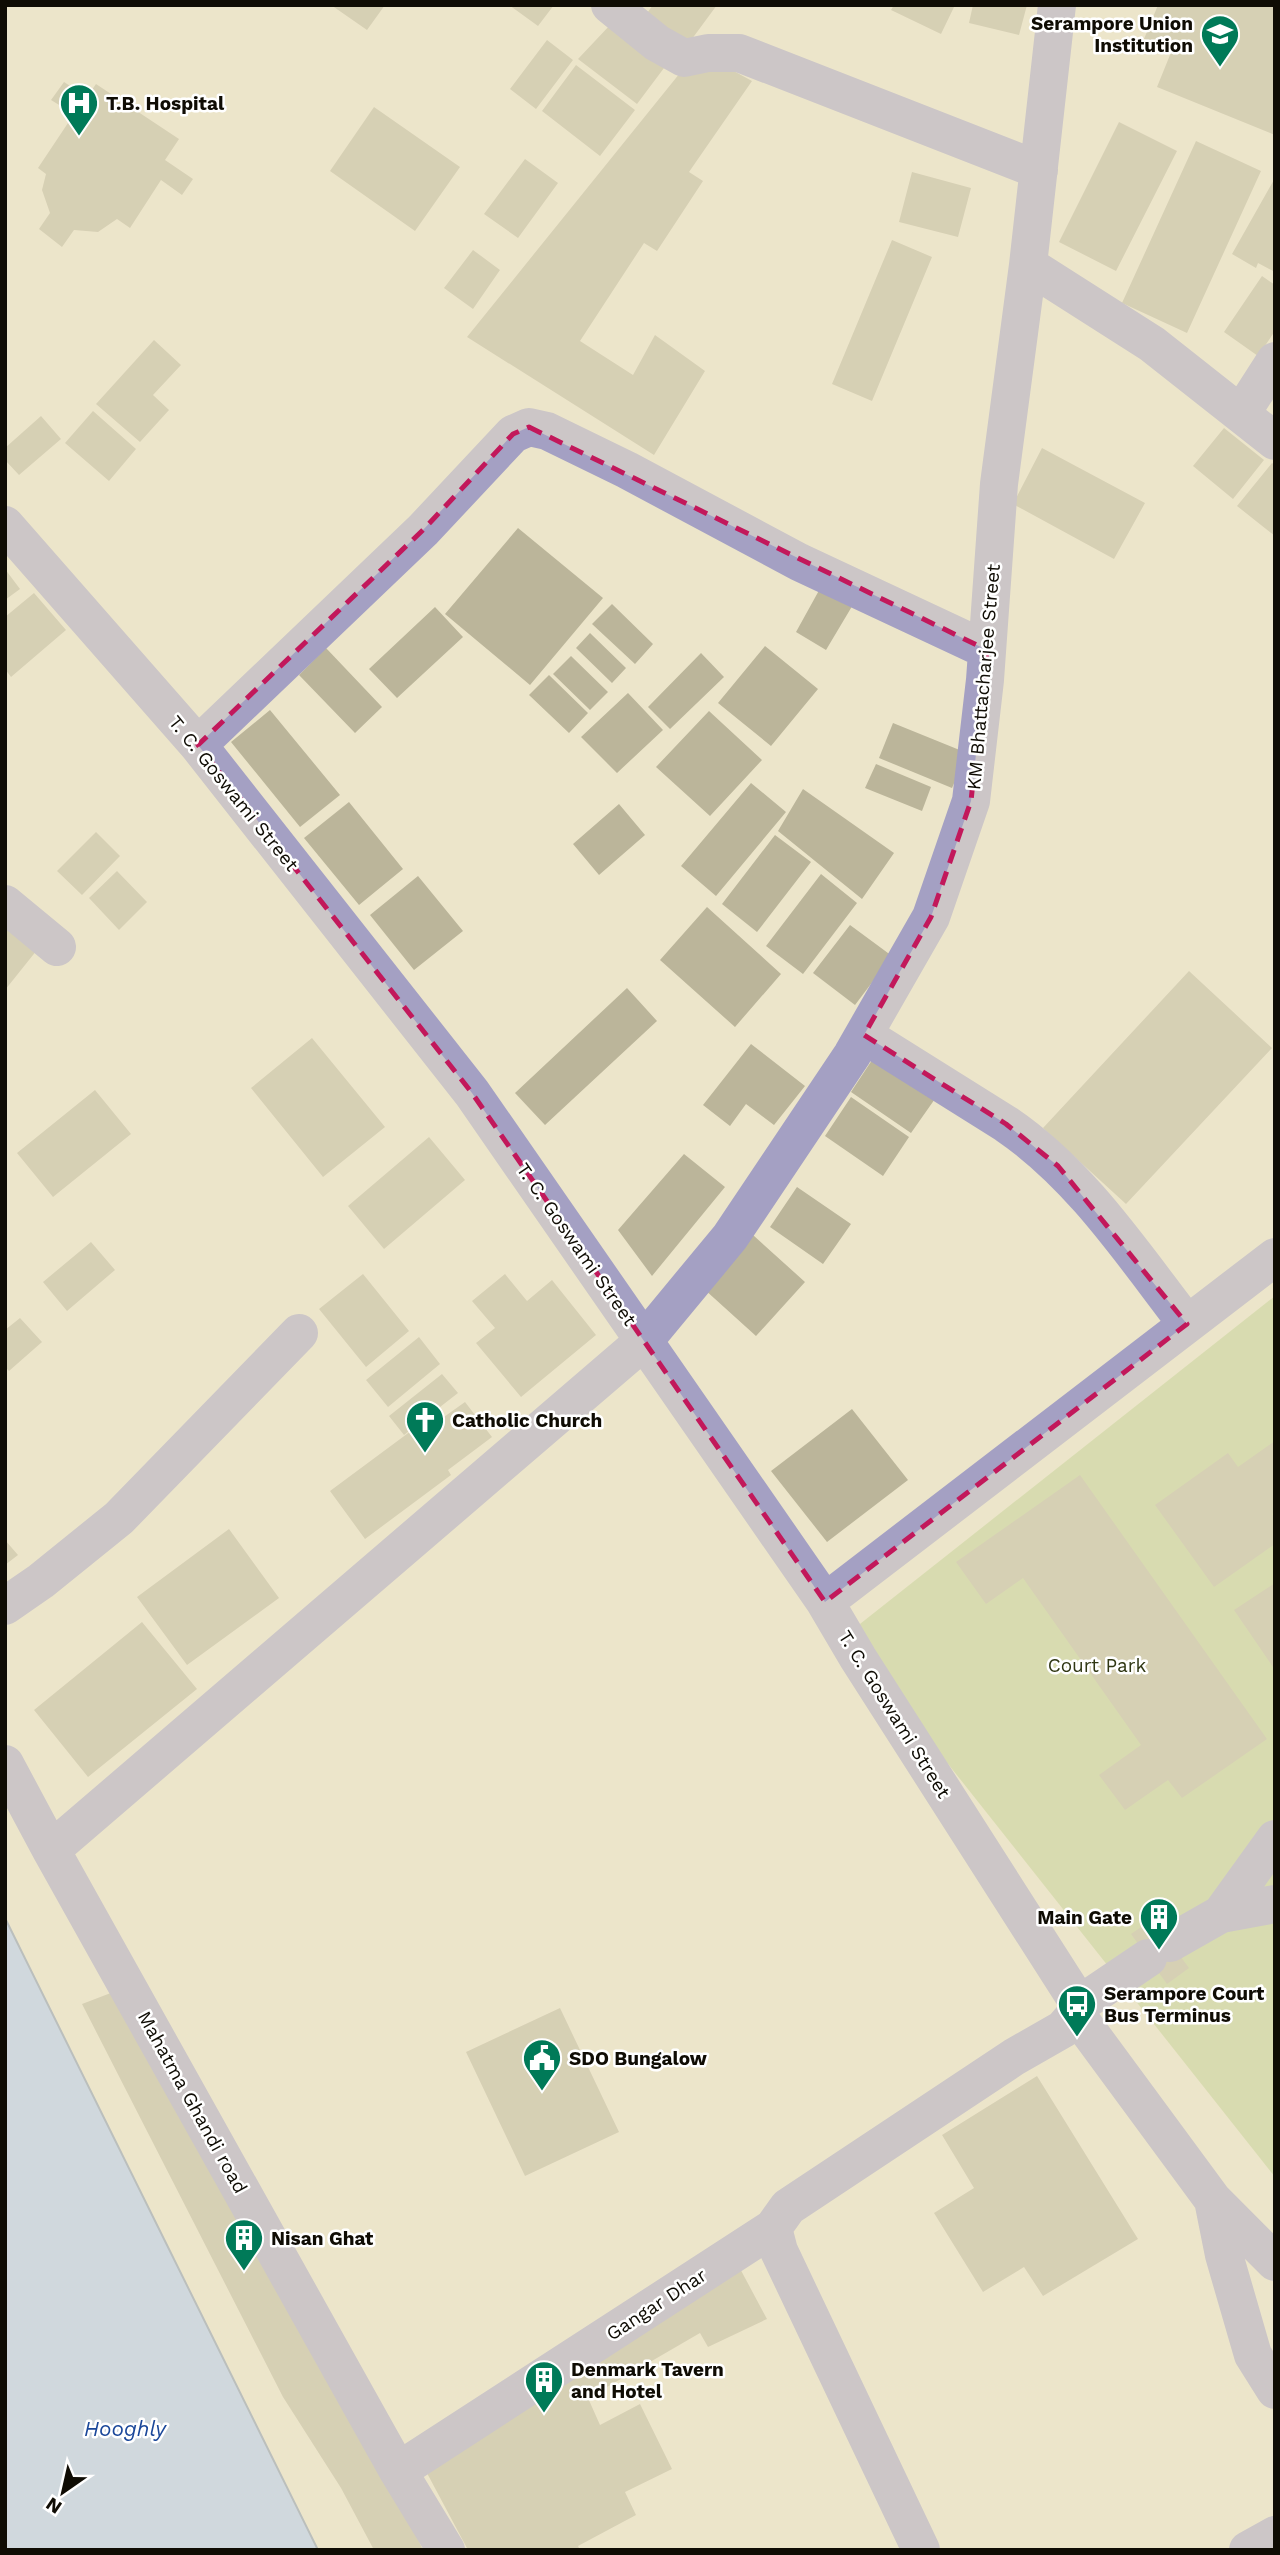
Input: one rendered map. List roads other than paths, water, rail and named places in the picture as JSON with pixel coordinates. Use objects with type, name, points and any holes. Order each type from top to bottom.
[{"type":"street","points":[[610,5],[657,43],[684,58],[708,53],[739,53],[1039,170]]},
{"type":"street","name":"KM Bhattacharjee Street","points":[[51,1850],[644,1341],[730,1237],[864,1035],[931,917],[971,801],[987,650],[999,484],[1028,265],[1057,5]]},
{"type":"street","points":[[1028,265],[1152,344],[1275,441]]},
{"type":"street","points":[[1241,414],[1275,361]]},
{"type":"street","points":[[198,745],[423,530],[513,434],[529,427],[547,431],[627,470],[799,562],[987,650]]},
{"type":"street","name":"T. C. Goswami Street","points":[[5,525],[198,745],[472,1093],[825,1602],[865,1670],[1066,1982],[1077,2010],[1213,2200],[1275,2262]]},
{"type":"street","points":[[5,904],[57,947]]},
{"type":"street","points":[[864,1035],[1029,1140],[1092,1201],[1187,1324]]},
{"type":"street","points":[[825,1602],[1275,1257]]},
{"type":"street","points":[[5,1606],[120,1518],[299,1333]]},
{"type":"street","name":"Mahatma Ghandi road","points":[[5,1764],[398,2471],[446,2550]]},
{"type":"street","points":[[1221,1914],[1275,1839]]},
{"type":"street","points":[[1221,1914],[1275,1904]]},
{"type":"street","name":"Gangar Dhar","points":[[398,2471],[773,2228],[788,2207],[1014,2057],[1063,2029],[1077,2010],[1159,1951],[1221,1914]]},
{"type":"street","points":[[1213,2200],[1224,2255],[1253,2355],[1275,2390]]},
{"type":"street","points":[[773,2228],[779,2251],[921,2550]]},
{"type":"street","points":[[1248,2550],[1275,2535]]},
{"type":"water","name":"Hooghly","points":[[5,1918],[318,2550],[5,2550]]},
{"type":"place","name":"Serampore Union Institution","points":[[1220,68]]},
{"type":"place","name":"T.B. Hospital","points":[[79,137]]},
{"type":"place","name":"Catholic Church","points":[[425,1454]]},
{"type":"place","name":"Main Gate","points":[[1159,1951]]},
{"type":"place","name":"Serampore Court Bus Terminus","points":[[1077,2038]]},
{"type":"place","name":"SDO Bungalow","points":[[542,2092]]},
{"type":"place","name":"Nisan Ghat","points":[[244,2272]]},
{"type":"place","name":"Denmark Tavern and Hotel","points":[[544,2414]]},
{"type":"park label","name":"Court Park","points":[[1097,1665]]}]
